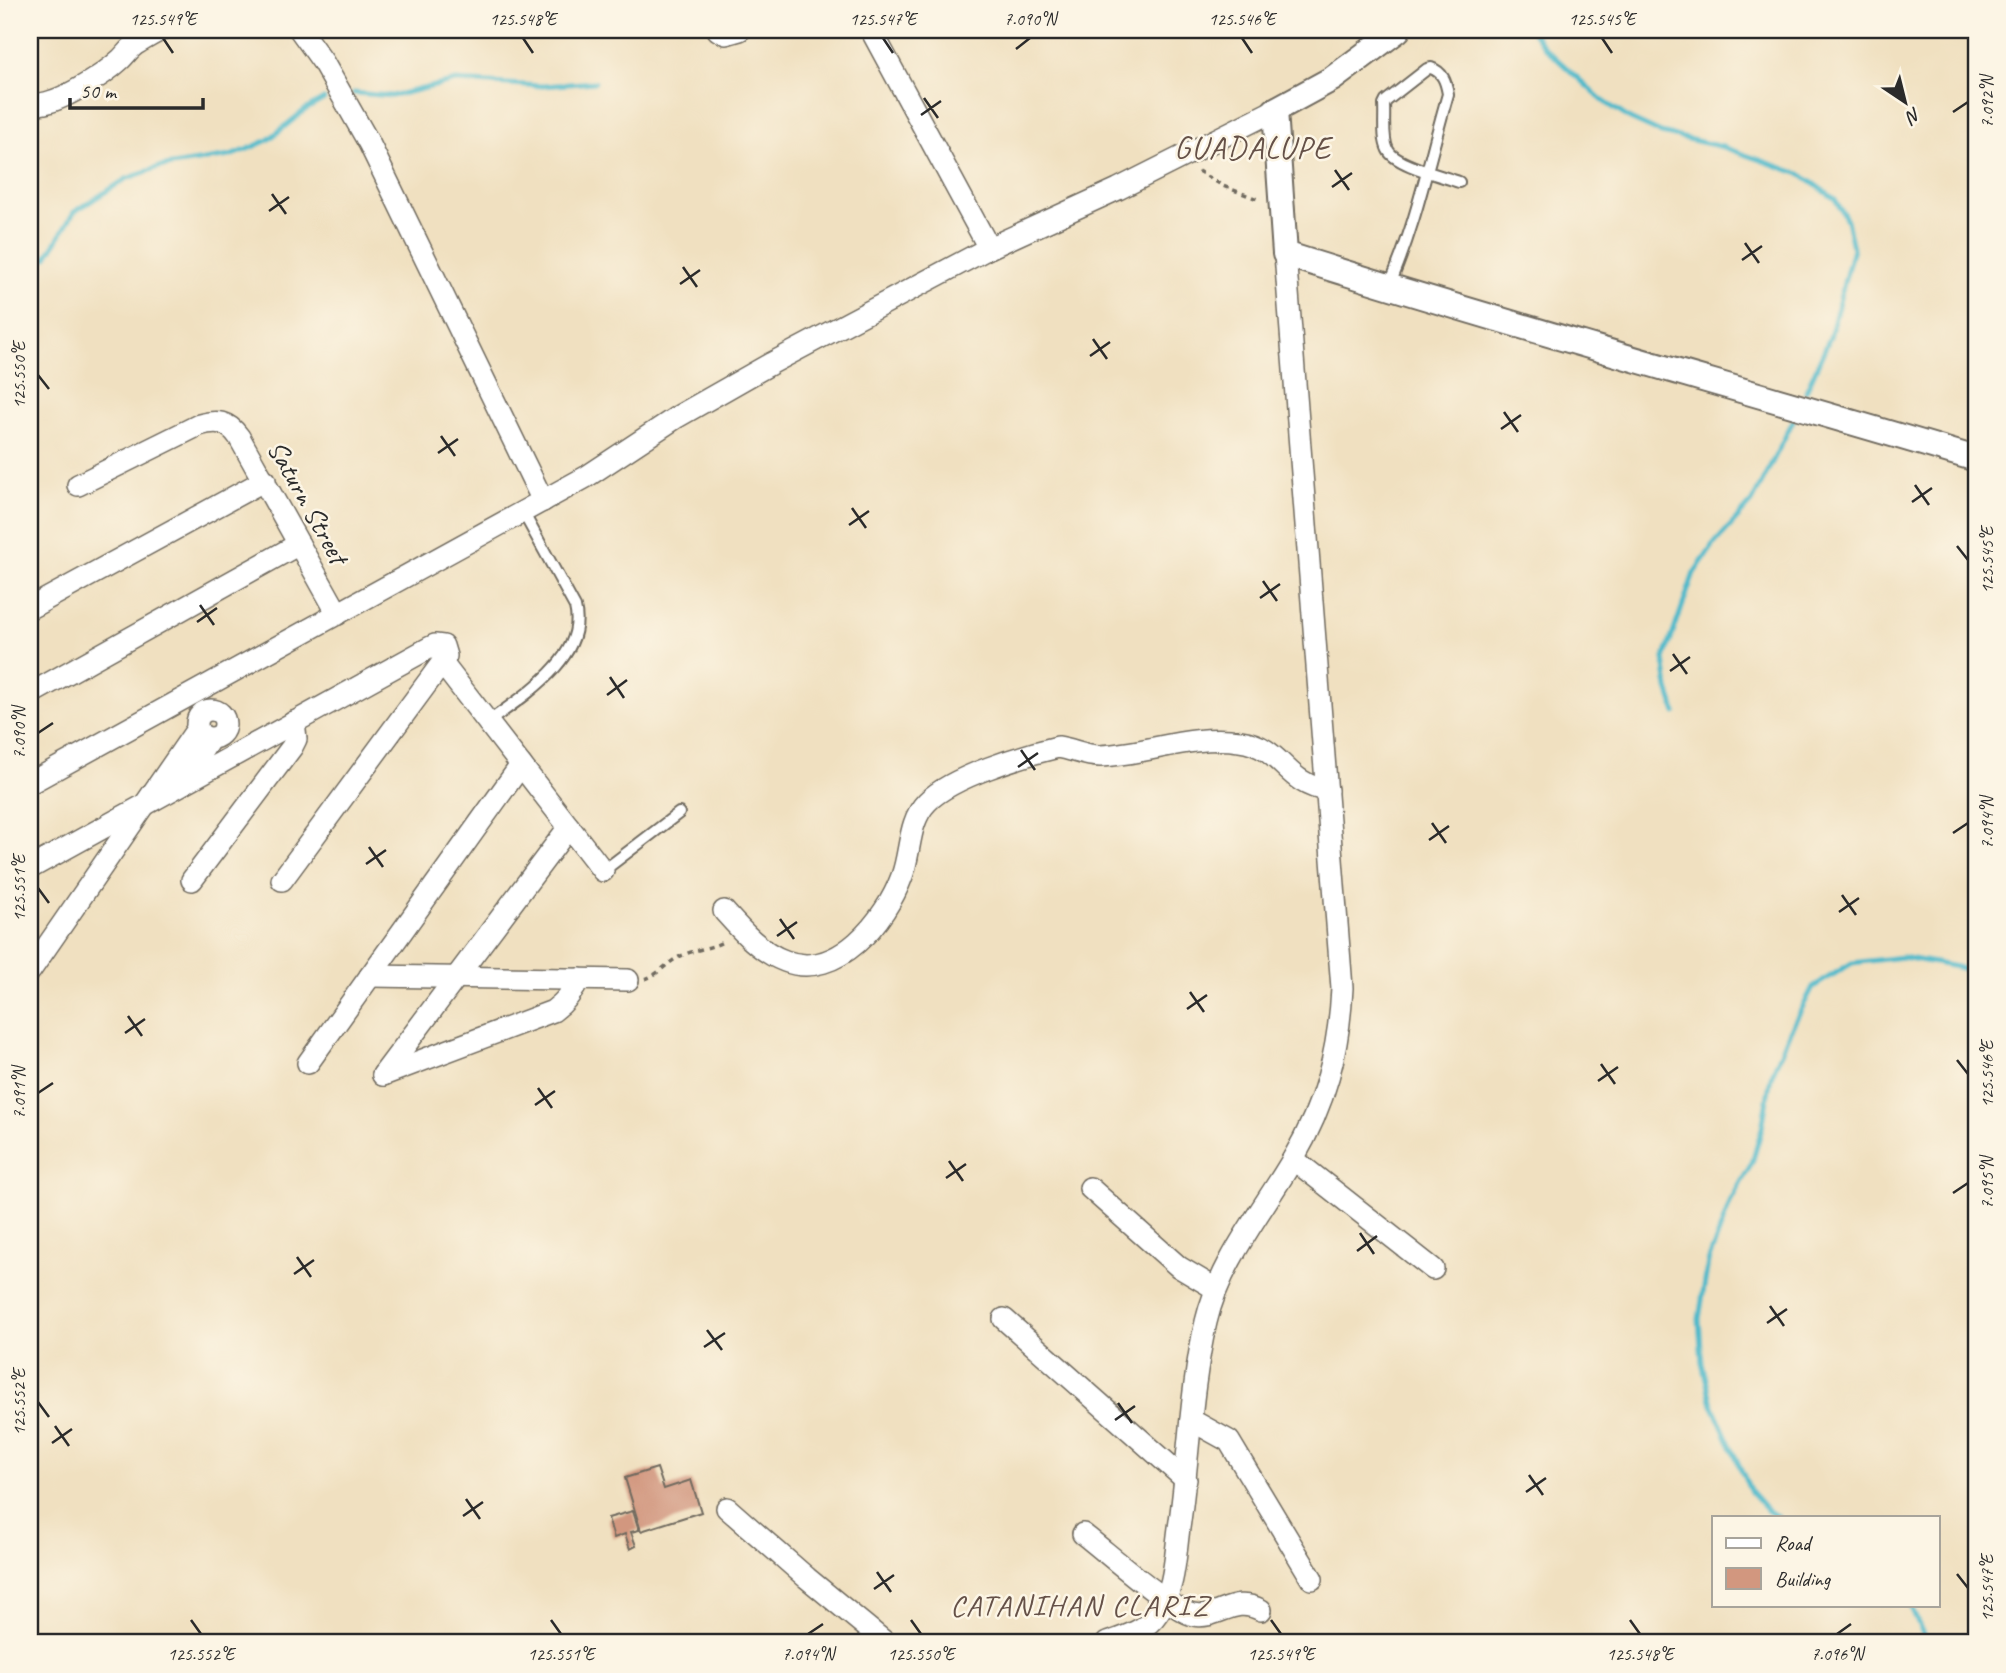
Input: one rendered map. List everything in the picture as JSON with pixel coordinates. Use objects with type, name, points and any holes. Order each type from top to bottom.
[{"type":"street","points":[[30,103],[47,103],[87,83],[106,71],[129,38],[160,30]]},
{"type":"street","points":[[300,30],[323,62],[369,143],[543,501]]},
{"type":"street","points":[[718,30],[726,34],[740,30]]},
{"type":"street","points":[[871,30],[989,248]]},
{"type":"street","points":[[30,971],[149,803],[238,669],[586,477],[723,390],[989,248],[1180,158],[1332,79],[1398,30]]},
{"type":"street","points":[[1107,1643],[1142,1627],[1156,1617],[1166,1599],[1172,1578],[1186,1480],[1199,1357],[1216,1289],[1244,1236],[1293,1158],[1316,1115],[1340,1029],[1342,988],[1275,110]]},
{"type":"street","points":[[1285,254],[1388,287],[1976,459]]},
{"type":"street","name":"Saturn Street","points":[[78,485],[199,425],[212,421],[224,422],[233,428],[239,437],[338,614]]},
{"type":"street","points":[[30,607],[264,480]]},
{"type":"street","points":[[30,694],[299,544]]},
{"type":"street","points":[[30,868],[435,645],[443,646],[446,650],[443,663],[282,880]]},
{"type":"street","points":[[443,663],[603,872]]},
{"type":"street","points":[[179,786],[205,717],[238,669]]},
{"type":"street","points":[[30,783],[205,717]]},
{"type":"street","points":[[192,880],[292,747],[296,738],[294,722]]},
{"type":"street","points":[[724,911],[762,948],[785,961],[804,965],[841,954],[873,928],[886,910],[902,877],[918,812],[929,800],[947,787],[987,770],[1058,747],[1069,748],[1086,756],[1102,756],[1180,742],[1241,741],[1261,747],[1272,754],[1302,783],[1326,790]]},
{"type":"street","points":[[308,1063],[521,765]]},
{"type":"street","points":[[569,827],[383,1075],[553,1011],[565,1002],[579,979]]},
{"type":"street","points":[[370,976],[628,980]]},
{"type":"street","points":[[1293,1158],[1433,1269]]},
{"type":"street","points":[[1090,1188],[1179,1266],[1216,1289]]},
{"type":"street","points":[[1004,1319],[1186,1480]]},
{"type":"street","points":[[1191,1420],[1229,1441],[1312,1579]]},
{"type":"street","points":[[727,1508],[887,1643]]},
{"type":"street","points":[[1083,1534],[1166,1599],[1190,1614],[1215,1614],[1244,1604],[1261,1610]]},
{"type":"lane","points":[[1388,287],[1412,231],[1426,170],[1448,94],[1444,78],[1440,72],[1431,68],[1390,97],[1384,106],[1388,151],[1400,161],[1426,170],[1459,182]]},
{"type":"lane","points":[[488,722],[551,673],[573,639],[579,621],[575,607],[523,512]]},
{"type":"lane","points":[[603,872],[679,813]]},
{"type":"path","points":[[1180,158],[1223,186],[1282,208]]},
{"type":"path","points":[[628,980],[656,975],[683,954],[719,944],[742,930]]},
{"type":"building","points":[[657,1468],[664,1489],[691,1480],[701,1512],[641,1531],[625,1478]]},
{"type":"building","points":[[633,1511],[639,1530],[631,1532],[636,1546],[630,1549],[625,1534],[614,1538],[608,1518]]},
{"type":"waterway","points":[[1531,30],[1545,48],[1602,100],[1630,119],[1661,133],[1723,147],[1800,174],[1835,199],[1847,220],[1853,248],[1830,337],[1806,391]]},
{"type":"waterway","points":[[354,93],[392,96],[456,81],[543,86],[595,82]]},
{"type":"waterway","points":[[30,266],[47,257],[74,212],[126,179],[159,167],[230,156],[248,149],[268,140],[305,110],[324,99]]},
{"type":"waterway","points":[[1676,713],[1668,689],[1664,659],[1694,573],[1715,543],[1752,502],[1793,421]]},
{"type":"waterway","points":[[1776,1516],[1768,1511],[1751,1492],[1712,1404],[1702,1363],[1699,1319],[1708,1262],[1731,1200],[1752,1163],[1762,1128],[1771,1077],[1789,1033],[1813,987],[1852,963],[1902,957],[1957,967],[1976,974]]},
{"type":"waterway","points":[[1910,1606],[1927,1643]]},
{"type":"district","name":"GUADALUPE","points":[[1253,147]]},
{"type":"district","name":"CATANIHAN CLARIZ","points":[[1080,1605]]}]
